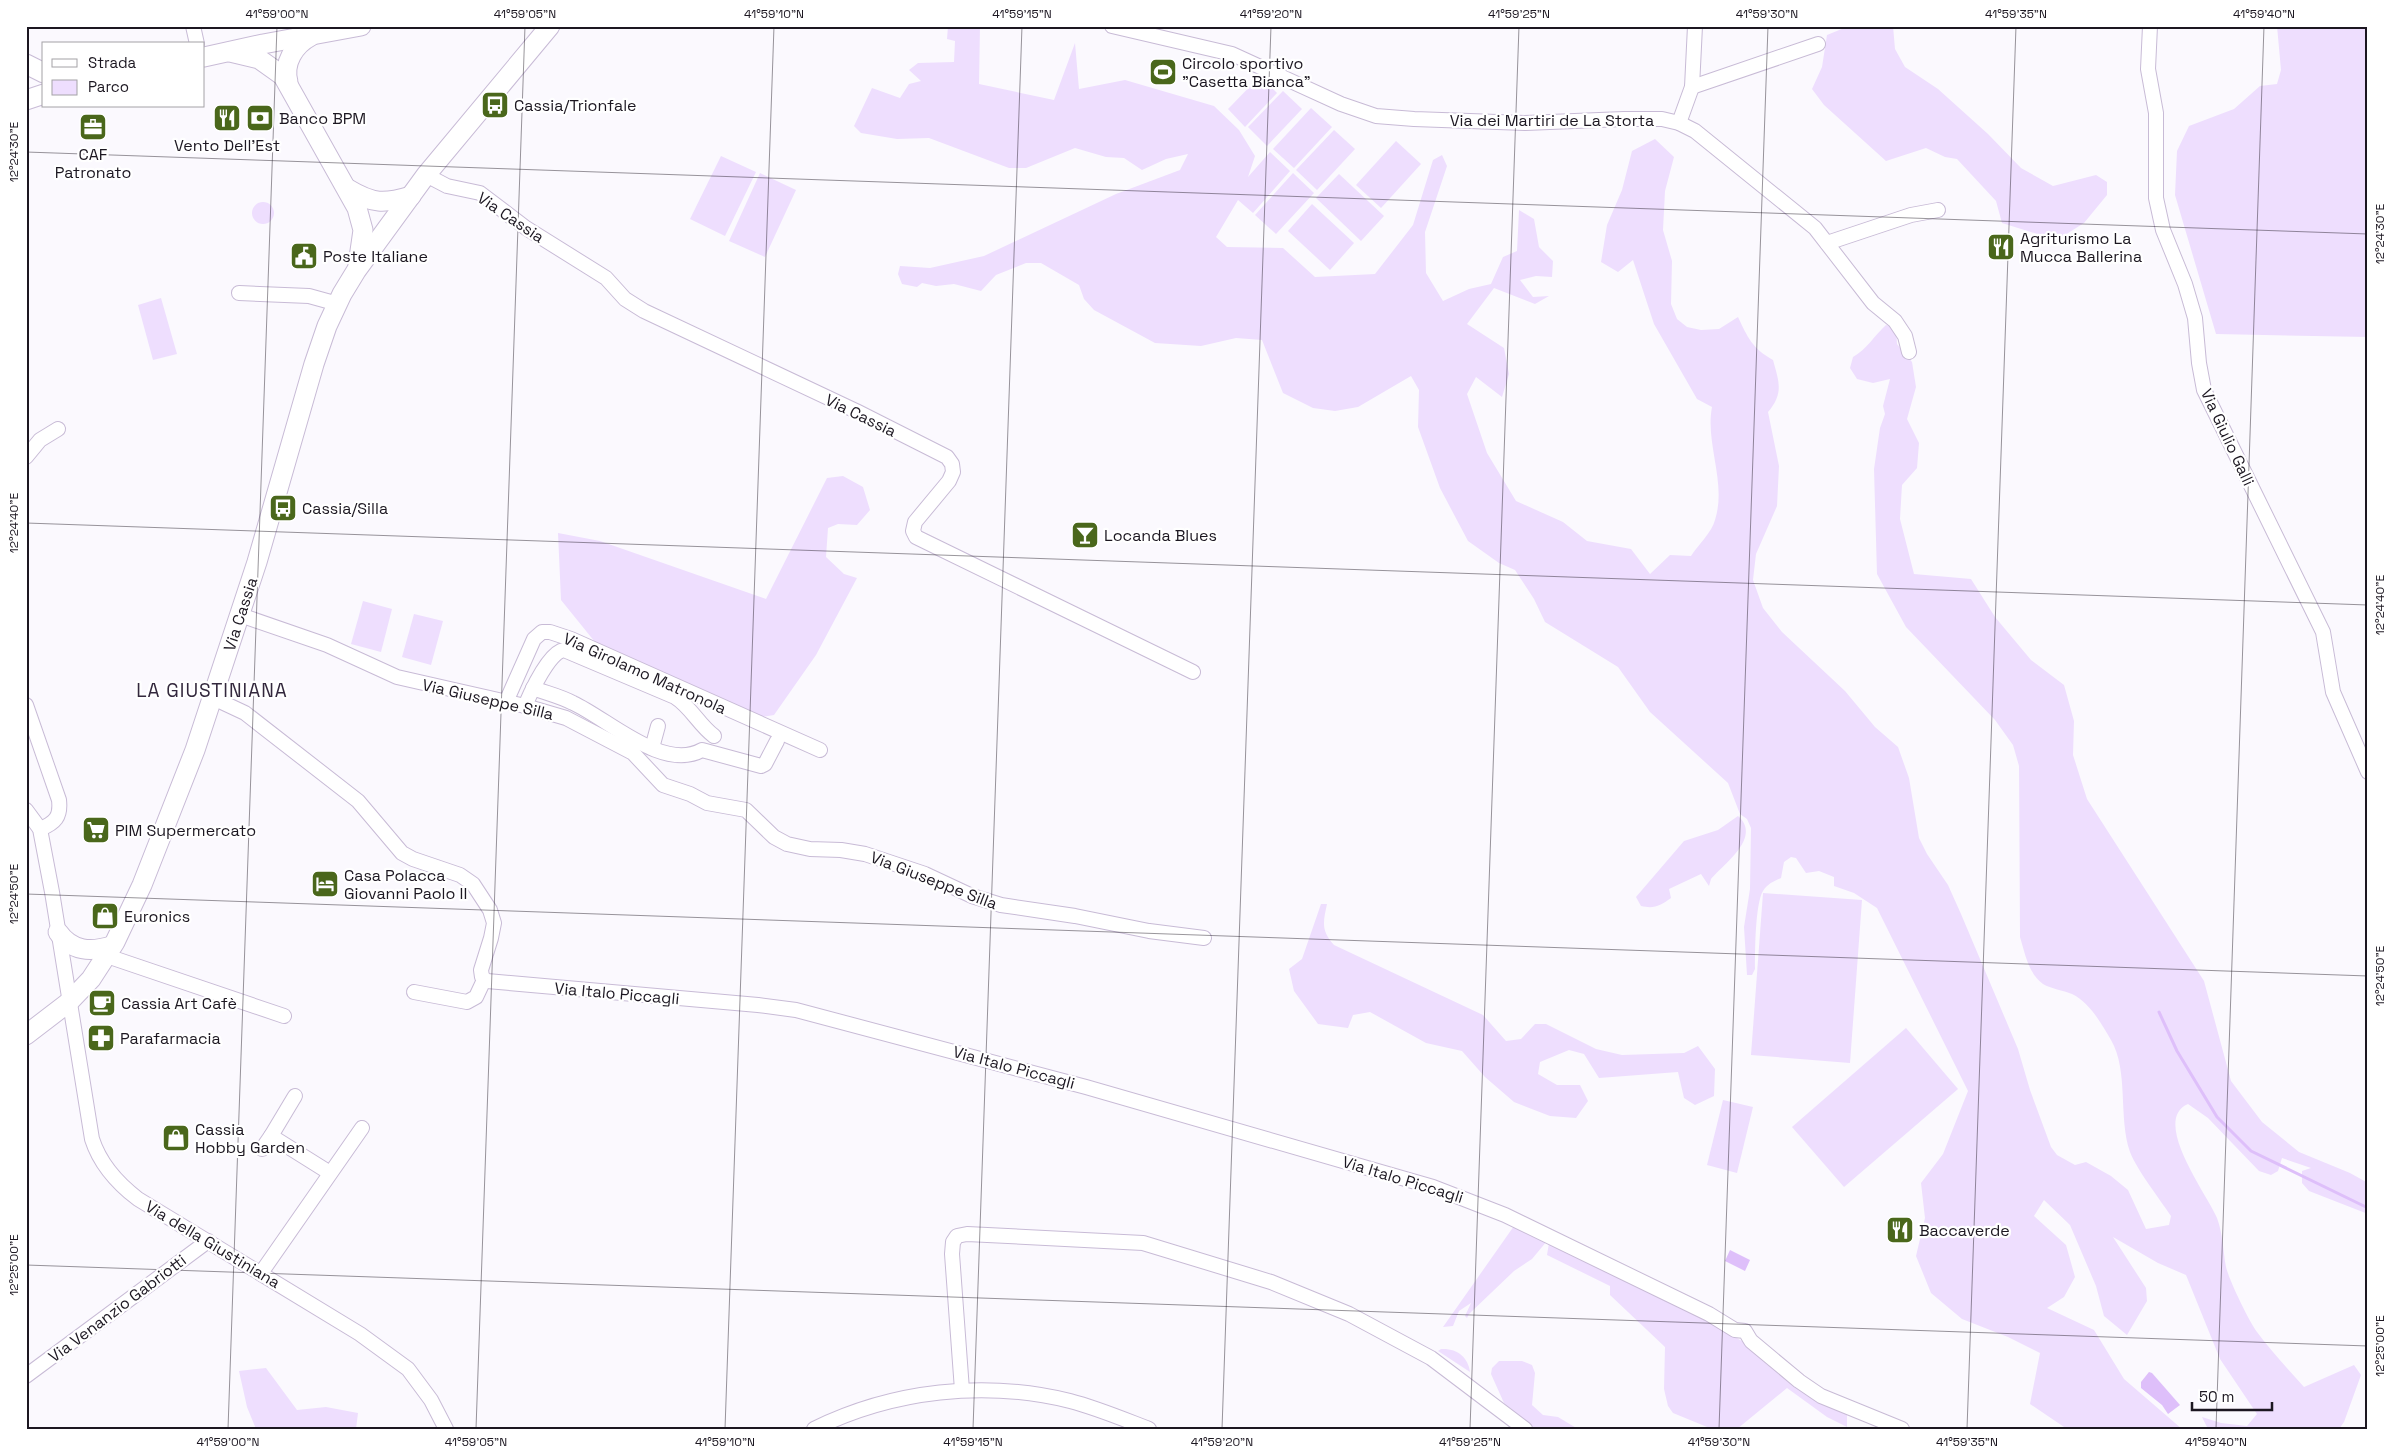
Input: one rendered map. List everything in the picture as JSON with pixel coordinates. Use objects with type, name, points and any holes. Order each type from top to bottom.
[{"type":"main road","points":[[205,57],[361,26]]},
{"type":"main road","name":"Via Cassia","points":[[26,1035],[69,1002],[91,979],[110,951],[162,837],[213,698],[240,615],[314,364],[338,304],[356,270],[426,175],[550,26]]},
{"type":"main road","points":[[288,82],[286,69],[290,58],[303,42],[313,35]]},
{"type":"main road","points":[[230,52],[251,56],[266,62],[288,82],[348,189],[359,213],[362,230],[361,253],[356,270]]},
{"type":"main road","points":[[26,64],[42,72]]},
{"type":"main road","points":[[26,100],[42,95]]},
{"type":"main road","points":[[348,189],[363,198],[379,202],[411,196]]},
{"type":"main road","points":[[58,932],[76,948],[110,951]]},
{"type":"street","points":[[193,26],[197,42]]},
{"type":"street","name":"Via dei Martiri de La Storta","points":[[1112,26],[1232,54],[1341,104],[1376,116],[1525,123],[1662,119],[1679,123],[1695,130],[1815,228],[1873,303],[1895,321],[1905,336],[1909,352]]},
{"type":"street","points":[[1679,123],[1692,87],[1695,26]]},
{"type":"street","name":"Via Giulio Galli","points":[[2150,26],[2148,69],[2156,113],[2156,198],[2163,230],[2185,284],[2195,318],[2199,363],[2204,390],[2323,632],[2333,692],[2368,772]]},
{"type":"street","points":[[1692,87],[1818,44]]},
{"type":"street","name":"Via Cassia","points":[[426,175],[447,186],[480,194],[526,228],[606,278],[625,299],[644,311],[856,411],[947,457],[952,464],[951,477],[915,522],[913,531],[916,537],[1194,672]]},
{"type":"street","points":[[1827,243],[1911,215],[1938,210]]},
{"type":"street","points":[[239,293],[302,295],[338,304]]},
{"type":"street","points":[[27,455],[40,440],[58,429]]},
{"type":"street","name":"Via Giuseppe Silla","points":[[240,615],[327,645],[397,677],[525,706],[571,721],[609,743],[629,751],[663,785],[670,789],[690,794],[710,804],[746,810],[774,837],[787,844],[810,849],[862,853],[925,874],[972,896],[1001,905],[1087,918],[1136,929],[1204,938]]},
{"type":"street","name":"Via Girolamo Matronola","points":[[506,702],[534,639],[542,632],[550,632],[820,750]]},
{"type":"street","points":[[525,706],[533,688],[554,655],[564,650],[675,697],[683,702],[704,729],[714,736]]},
{"type":"street","points":[[533,688],[572,702],[652,748],[678,756],[694,754],[702,750],[761,766],[765,764],[777,741]]},
{"type":"street","points":[[213,698],[245,713],[358,801],[402,853],[413,859],[460,875],[473,884],[487,904],[494,923],[492,938],[480,970],[484,980],[476,997],[467,1002],[414,992]]},
{"type":"street","points":[[26,705],[59,800],[59,813],[56,821],[32,819]]},
{"type":"street","points":[[652,748],[658,726]]},
{"type":"street","name":"Via della Giustiniana","points":[[32,819],[58,932],[92,1139],[98,1155],[117,1181],[130,1193],[360,1334],[408,1369],[431,1400],[446,1429]]},
{"type":"street","points":[[110,951],[284,1016]]},
{"type":"street","name":"Via Italo Piccagli","points":[[484,980],[758,1004],[796,1010],[1086,1087],[1405,1178],[1506,1215],[1709,1314],[1735,1330],[1745,1331],[1751,1341],[1799,1381],[1821,1396],[1902,1429]]},
{"type":"street","points":[[262,1149],[295,1096]]},
{"type":"street","points":[[261,1273],[362,1128]]},
{"type":"street","points":[[271,1136],[330,1173]]},
{"type":"street","points":[[962,1390],[952,1254],[953,1242],[957,1236],[967,1234],[1127,1241],[1154,1245],[1216,1264],[1285,1287],[1334,1307],[1436,1362],[1525,1429]]},
{"type":"street","name":"Via Venanzio Gabriotti","points":[[26,1376],[208,1241]]},
{"type":"street","points":[[814,1429],[872,1404],[907,1397],[962,1390],[1021,1393],[1054,1398],[1094,1408],[1149,1429]]},
{"type":"green space","points":[[948,26],[980,26],[979,84],[1054,100],[1075,43],[1079,89],[1125,80],[1214,106],[1239,130],[1255,156],[1248,177],[1270,152],[1290,171],[1253,213],[1238,200],[1216,237],[1227,247],[1283,248],[1315,277],[1375,274],[1413,225],[1433,160],[1442,155],[1447,166],[1425,232],[1426,273],[1443,301],[1469,289],[1491,284],[1503,257],[1517,251],[1519,210],[1534,219],[1539,247],[1553,261],[1552,277],[1536,276],[1520,280],[1533,297],[1549,296],[1535,304],[1494,288],[1467,324],[1504,348],[1509,374],[1502,397],[1476,377],[1467,394],[1487,453],[1516,501],[1563,522],[1587,541],[1631,549],[1650,574],[1670,555],[1691,556],[1708,534],[1715,520],[1719,492],[1711,435],[1712,407],[1697,399],[1654,324],[1633,260],[1618,272],[1601,262],[1607,225],[1622,190],[1632,151],[1655,139],[1674,157],[1665,191],[1663,230],[1672,261],[1671,304],[1677,319],[1687,327],[1701,330],[1719,329],[1738,317],[1755,347],[1773,360],[1778,381],[1778,393],[1768,412],[1779,466],[1777,506],[1756,554],[1753,580],[1763,608],[1782,632],[1845,691],[1875,727],[1898,747],[1909,778],[1919,838],[1927,854],[1948,885],[1961,914],[2018,1049],[2030,1090],[2051,1147],[2057,1155],[2075,1165],[2086,1162],[2111,1176],[2128,1190],[2146,1229],[2169,1225],[2171,1216],[2130,1152],[2124,1124],[2120,1066],[2111,1040],[2094,1014],[2084,1003],[2072,994],[2046,986],[2030,969],[2020,937],[2019,766],[2013,745],[1995,720],[1906,627],[1877,574],[1874,469],[1880,428],[1885,414],[1883,406],[1890,379],[1873,383],[1857,379],[1850,368],[1853,357],[1886,325],[1896,328],[1897,344],[1912,362],[1916,387],[1907,419],[1919,443],[1917,468],[1902,485],[1900,519],[1914,574],[1971,579],[1995,617],[2031,660],[2064,685],[2074,721],[2073,755],[2087,799],[2204,981],[2231,1081],[2262,1122],[2299,1152],[2350,1173],[2368,1183],[2368,1214],[2309,1191],[2302,1183],[2302,1171],[2311,1168],[2282,1158],[2278,1171],[2271,1175],[2259,1171],[2208,1118],[2188,1104],[2178,1113],[2175,1126],[2178,1142],[2194,1177],[2217,1218],[2221,1230],[2228,1273],[2257,1332],[2304,1387],[2354,1365],[2361,1375],[2344,1422],[2339,1429],[2208,1429],[2202,1417],[2221,1423],[2247,1426],[2257,1414],[2220,1359],[2186,1275],[2158,1263],[2113,1237],[2146,1288],[2147,1301],[2127,1335],[2104,1316],[2096,1286],[2070,1225],[2044,1200],[2034,1216],[2066,1245],[2075,1277],[2064,1297],[2047,1308],[2094,1330],[2124,1379],[2182,1429],[2067,1429],[2030,1404],[2040,1353],[2008,1337],[1962,1319],[1931,1293],[1916,1256],[1925,1218],[1921,1183],[1943,1154],[1968,1091],[1877,908],[1854,893],[1834,886],[1834,877],[1819,871],[1806,873],[1796,858],[1791,857],[1784,862],[1781,878],[1767,886],[1760,897],[1756,929],[1755,969],[1752,975],[1747,975],[1744,927],[1750,889],[1751,828],[1747,819],[1740,814],[1728,783],[1650,712],[1618,667],[1545,622],[1534,599],[1515,570],[1499,563],[1468,541],[1440,488],[1418,427],[1419,390],[1411,376],[1358,407],[1335,411],[1313,408],[1283,393],[1262,340],[1236,338],[1201,346],[1155,343],[1094,310],[1084,299],[1079,285],[1041,263],[1026,263],[996,275],[981,291],[954,284],[936,286],[922,283],[917,287],[902,284],[898,274],[900,266],[930,268],[984,256],[1116,194],[1180,170],[1188,154],[1166,159],[1142,170],[1124,158],[1106,157],[1075,148],[1026,168],[1009,168],[929,138],[897,139],[861,133],[854,126],[872,88],[900,98],[909,84],[921,81],[909,70],[918,63],[954,62],[955,41],[947,39]]},
{"type":"green space","points":[[1849,26],[1893,26],[1895,49],[1905,67],[1938,89],[1988,134],[2021,168],[2053,186],[2096,175],[2107,182],[2107,195],[2084,223],[2057,240],[2002,223],[1996,201],[1957,159],[1945,157],[1926,148],[1886,161],[1824,105],[1812,89],[1822,67],[1827,35]]},
{"type":"green space","points":[[2277,26],[2368,26],[2368,337],[2216,334],[2175,195],[2177,151],[2189,126],[2234,109],[2260,86],[2277,84],[2281,70]]},
{"type":"green space","points":[[1260,76],[1277,93],[1245,127],[1228,109]]},
{"type":"green space","points":[[1283,91],[1302,109],[1267,146],[1248,127]]},
{"type":"green space","points":[[1311,108],[1332,127],[1294,168],[1273,149]]},
{"type":"green space","points":[[1334,130],[1355,149],[1317,190],[1296,170]]},
{"type":"green space","points":[[1396,141],[1421,164],[1381,208],[1356,185]]},
{"type":"green space","points":[[721,156],[756,172],[725,236],[690,219]]},
{"type":"green space","points":[[760,173],[796,190],[765,257],[729,241]]},
{"type":"green space","points":[[1293,173],[1314,193],[1276,234],[1255,215]]},
{"type":"green space","points":[[1339,174],[1384,216],[1361,241],[1316,198]]},
{"type":"green space","points":[[263,202],[271,205],[274,213],[271,221],[263,224],[255,221],[252,213],[255,205]]},
{"type":"green space","points":[[1312,204],[1354,243],[1330,270],[1288,231]]},
{"type":"green space","points":[[161,298],[177,354],[153,360],[138,305]]},
{"type":"green space","points":[[843,476],[863,487],[870,510],[857,525],[838,524],[828,528],[826,557],[844,574],[857,578],[816,655],[774,715],[755,718],[599,647],[561,600],[558,533],[600,541],[766,599],[827,478]]},
{"type":"green space","points":[[363,601],[392,609],[381,652],[351,644]]},
{"type":"green space","points":[[414,614],[443,621],[431,665],[402,657]]},
{"type":"green space","points":[[1738,816],[1744,824],[1746,832],[1744,841],[1732,858],[1711,879],[1709,886],[1701,874],[1669,889],[1671,898],[1664,903],[1653,907],[1641,906],[1636,897],[1684,841],[1718,830]]},
{"type":"green space","points":[[1763,893],[1862,900],[1850,1063],[1751,1055]]},
{"type":"green space","points":[[1321,904],[1327,904],[1324,926],[1327,935],[1334,945],[1483,1015],[1506,1041],[1521,1039],[1535,1024],[1546,1024],[1596,1049],[1622,1055],[1684,1053],[1698,1046],[1715,1069],[1714,1096],[1695,1105],[1684,1098],[1678,1072],[1599,1078],[1584,1054],[1569,1050],[1540,1062],[1538,1074],[1557,1085],[1580,1085],[1588,1101],[1576,1118],[1550,1116],[1514,1102],[1485,1077],[1462,1051],[1426,1043],[1370,1012],[1353,1015],[1348,1028],[1318,1024],[1294,991],[1289,969],[1302,959]]},
{"type":"green space","points":[[1906,1028],[1958,1089],[1844,1187],[1792,1127]]},
{"type":"green space","points":[[1723,1100],[1753,1107],[1737,1173],[1707,1165]]},
{"type":"green space","points":[[1514,1226],[1547,1241],[1532,1259],[1514,1271],[1467,1318],[1465,1316],[1471,1303],[1459,1311],[1453,1326],[1443,1327]]},
{"type":"green space","points":[[1549,1243],[1673,1303],[1745,1343],[1847,1415],[1847,1427],[1827,1417],[1787,1388],[1737,1429],[1712,1429],[1673,1413],[1668,1406],[1664,1389],[1665,1347],[1610,1295],[1610,1286],[1547,1255]]},
{"type":"green space","points":[[1441,1349],[1452,1350],[1461,1355],[1467,1362],[1470,1372],[1438,1351]]},
{"type":"green space","points":[[1499,1361],[1522,1361],[1532,1365],[1535,1373],[1532,1405],[1543,1415],[1558,1417],[1578,1429],[1535,1429],[1516,1415],[1504,1403],[1491,1374],[1492,1368]]},
{"type":"green space","points":[[266,1368],[297,1410],[326,1407],[358,1413],[356,1429],[256,1429],[247,1407],[239,1371]]},
{"type":"shaded area","points":[[1730,1250],[1750,1260],[1745,1271],[1725,1261]]},
{"type":"shaded area","points":[[2149,1372],[2152,1373],[2180,1405],[2168,1414],[2162,1405],[2141,1388],[2141,1382]]},
{"type":"waterway","points":[[2159,1012],[2177,1051],[2217,1117],[2251,1151],[2368,1208]]},
{"type":"place","name":"Circolo sportivo \"Casetta Bianca\"","points":[[1163,72]]},
{"type":"place","name":"Cassia/Trionfale","points":[[495,105]]},
{"type":"place","name":"Vento Dell'Est","points":[[227,118]]},
{"type":"place","name":"Banco BPM","points":[[260,118]]},
{"type":"place","name":"CAF Patronato","points":[[93,127]]},
{"type":"place","name":"Agriturismo La Mucca Ballerina","points":[[2001,247]]},
{"type":"place","name":"Poste Italiane","points":[[304,256]]},
{"type":"place","name":"Cassia/Silla","points":[[283,508]]},
{"type":"place","name":"Locanda Blues","points":[[1085,535]]},
{"type":"place","name":"PIM Supermercato","points":[[96,830]]},
{"type":"place","name":"Casa Polacca Giovanni Paolo II","points":[[325,884]]},
{"type":"place","name":"Euronics","points":[[105,916]]},
{"type":"place","name":"Cassia Art Cafè","points":[[102,1003]]},
{"type":"place","name":"Parafarmacia","points":[[101,1038]]},
{"type":"place","name":"Cassia Hobby Garden","points":[[176,1138]]},
{"type":"place","name":"Baccaverde","points":[[1900,1230]]},
{"type":"district","name":"LA GIUSTINIANA","points":[[212,690]]}]
